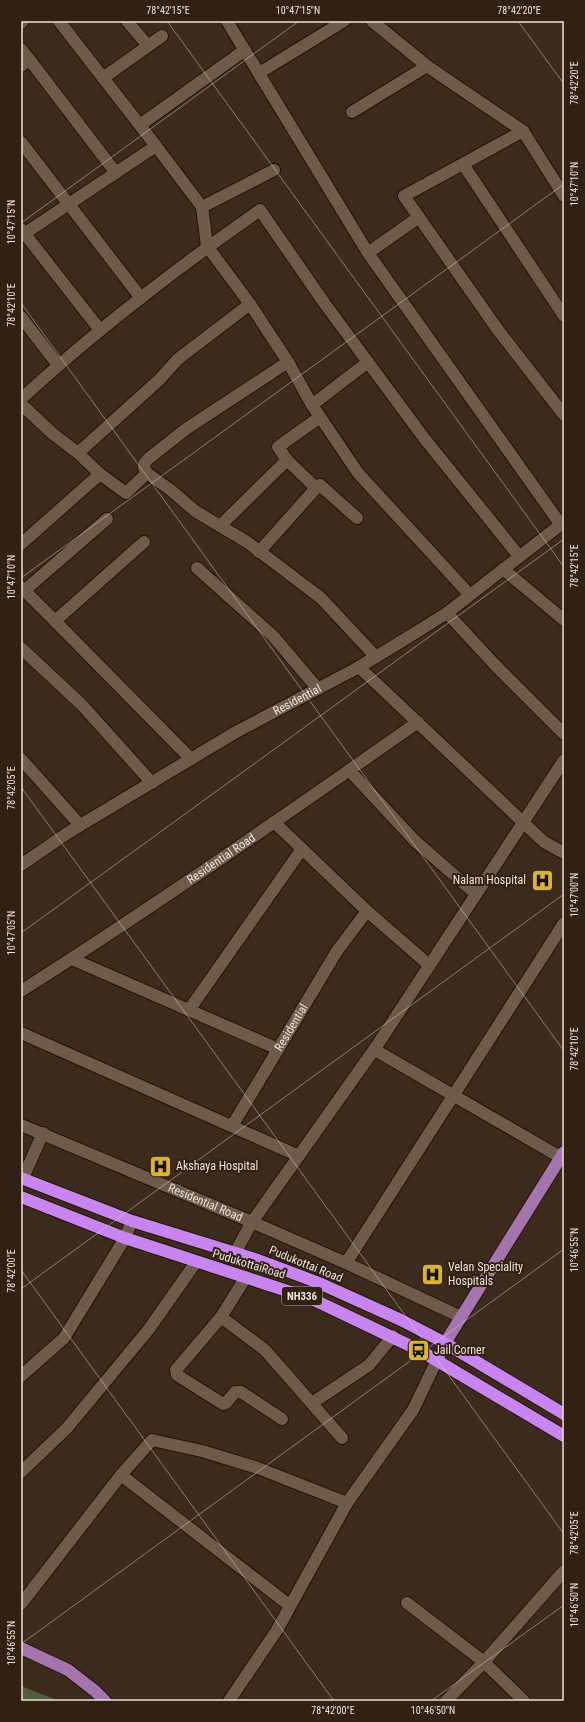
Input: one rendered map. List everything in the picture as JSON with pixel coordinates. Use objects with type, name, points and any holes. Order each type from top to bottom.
[{"type":"highway","name":"Pudukottai Road","points":[[22,1178],[132,1221],[235,1253],[319,1283],[445,1343],[564,1414]]},
{"type":"highway","name":"PudukottaiRoad","points":[[21,1197],[125,1238],[196,1262],[246,1276],[312,1299],[393,1336],[437,1360],[564,1436]]},
{"type":"main road","points":[[437,1360],[445,1343],[562,1155]]},
{"type":"main road","points":[[21,1648],[68,1670],[95,1690],[105,1701]]},
{"type":"street","points":[[59,21],[140,124],[202,207],[207,246],[250,304],[288,362],[312,405],[358,473],[469,594]]},
{"type":"street","points":[[127,21],[148,46]]},
{"type":"street","points":[[227,21],[368,253],[562,524]]},
{"type":"street","points":[[259,73],[344,21]]},
{"type":"street","points":[[372,21],[427,66],[523,131],[564,196]]},
{"type":"street","points":[[104,78],[162,36]]},
{"type":"street","points":[[21,49],[25,62],[116,173]]},
{"type":"street","points":[[140,124],[245,50]]},
{"type":"street","points":[[352,112],[427,66]]},
{"type":"street","points":[[523,131],[404,196],[498,330],[564,416]]},
{"type":"street","points":[[21,142],[141,298]]},
{"type":"street","points":[[100,330],[22,233],[69,204],[156,146]]},
{"type":"street","points":[[463,164],[564,316]]},
{"type":"street","points":[[202,207],[274,170]]},
{"type":"street","points":[[21,399],[58,365],[100,330],[207,246],[260,210],[424,438],[519,556]]},
{"type":"street","points":[[368,253],[419,217]]},
{"type":"street","points":[[78,453],[159,380],[178,359],[250,304]]},
{"type":"street","points":[[21,317],[58,365]]},
{"type":"street","points":[[288,362],[186,430],[155,453],[144,464],[144,468],[147,473],[172,491],[195,511],[247,542],[321,598],[376,657]]},
{"type":"street","points":[[312,405],[368,362]]},
{"type":"street","points":[[21,404],[53,434],[78,453],[100,474],[126,493],[147,473]]},
{"type":"street","points":[[316,488],[287,460],[278,447],[320,417]]},
{"type":"street","points":[[220,526],[287,460]]},
{"type":"street","points":[[21,544],[100,474]]},
{"type":"street","points":[[259,552],[320,485],[357,518]]},
{"type":"street","points":[[107,519],[23,589],[191,759]]},
{"type":"street","name":"Residential","points":[[21,865],[80,825],[236,732],[359,667],[446,613],[562,524]]},
{"type":"street","points":[[55,621],[144,542]]},
{"type":"street","points":[[197,568],[273,636],[318,689]]},
{"type":"street","points":[[502,569],[564,620]]},
{"type":"street","points":[[446,613],[564,734]]},
{"type":"street","points":[[21,648],[82,705],[152,783]]},
{"type":"street","points":[[359,667],[524,821],[544,842],[564,853]]},
{"type":"street","name":"Residential Road","points":[[21,991],[72,959],[418,722]]},
{"type":"street","points":[[21,759],[80,825]]},
{"type":"street","points":[[235,1253],[252,1222],[374,1050],[564,760]]},
{"type":"street","points":[[349,770],[415,841],[476,894]]},
{"type":"street","points":[[274,822],[367,911],[429,965]]},
{"type":"street","points":[[189,1010],[302,849]]},
{"type":"street","name":"Residential","points":[[232,1126],[337,951],[367,911]]},
{"type":"street","points":[[346,1263],[564,923]]},
{"type":"street","points":[[72,959],[278,1049]]},
{"type":"street","points":[[21,1033],[299,1156]]},
{"type":"street","points":[[374,1050],[562,1155]]},
{"type":"street","name":"Residential Road","points":[[21,1125],[44,1133],[346,1263],[461,1317]]},
{"type":"street","points":[[22,1178],[44,1133]]},
{"type":"street","points":[[21,1376],[64,1338],[125,1238],[132,1221]]},
{"type":"street","points":[[21,1472],[67,1428],[149,1329],[196,1262]]},
{"type":"street","points":[[246,1276],[221,1317],[176,1370],[177,1375],[222,1404],[226,1403],[235,1392],[241,1392],[282,1419]]},
{"type":"street","points":[[221,1317],[265,1350],[342,1438]]},
{"type":"street","points":[[312,1403],[369,1365],[393,1336]]},
{"type":"street","points":[[229,1701],[277,1630],[289,1605],[347,1502],[412,1410],[437,1360]]},
{"type":"street","points":[[21,1604],[121,1475],[152,1440],[202,1451],[258,1468],[347,1502]]},
{"type":"street","points":[[121,1475],[289,1605]]},
{"type":"street","points":[[446,1701],[484,1662],[564,1571]]},
{"type":"street","points":[[407,1603],[484,1662],[524,1701]]},
{"type":"green space","points":[[21,1686],[57,1700],[58,1701],[21,1701]]},
{"type":"place","name":"Nalam Hospital","points":[[542,880]]},
{"type":"place","name":"Akshaya Hospital","points":[[160,1166]]},
{"type":"place","name":"Velan Speciality Hospitals","points":[[433,1274]]},
{"type":"place","name":"Jail Corner","points":[[419,1350]]}]
